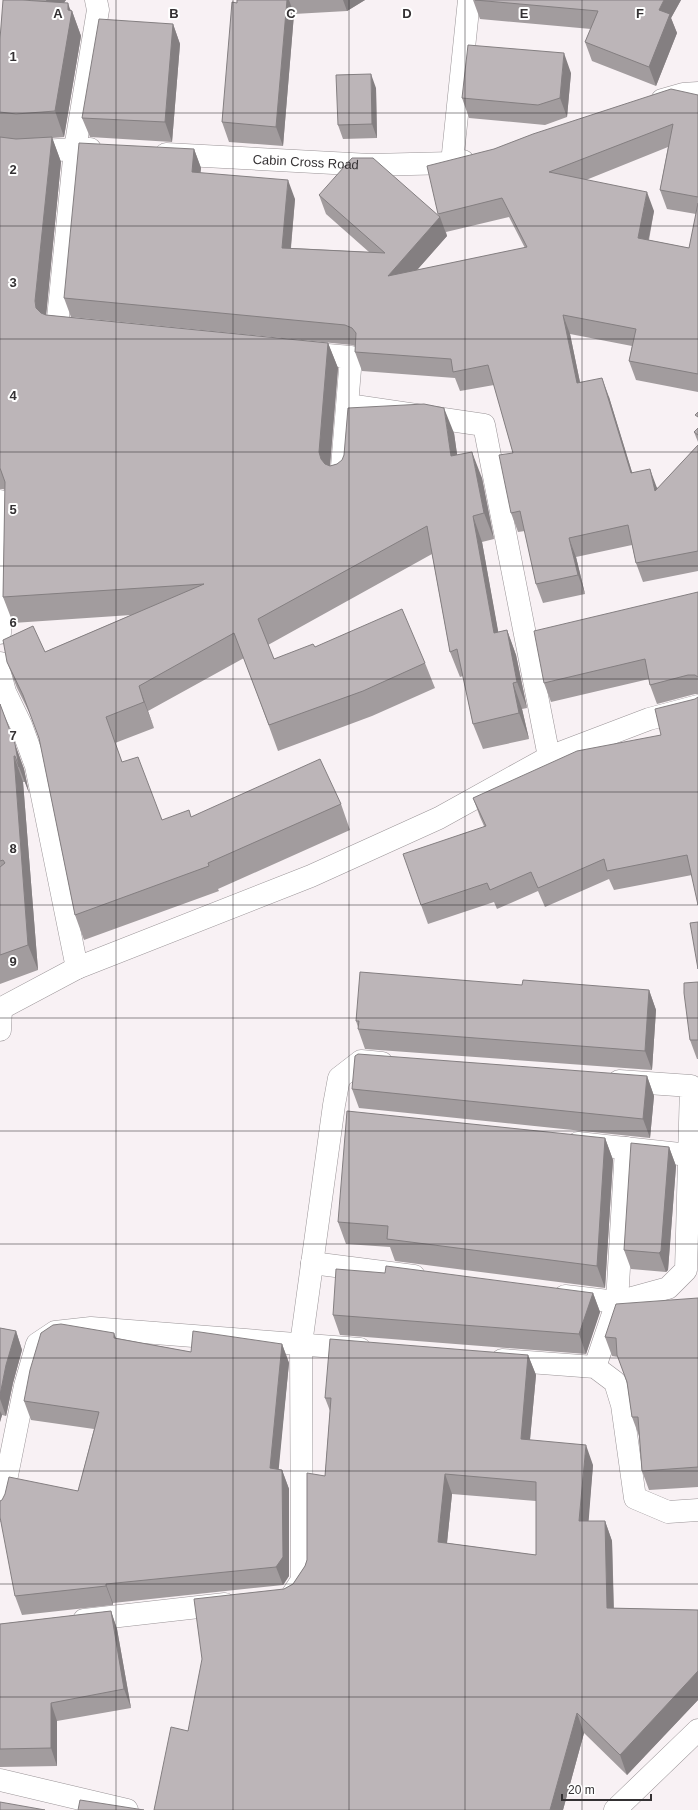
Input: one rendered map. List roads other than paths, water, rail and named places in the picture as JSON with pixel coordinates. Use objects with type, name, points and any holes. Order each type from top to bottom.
[{"type":"street","points":[[96,0],[98,10],[75,149],[57,328],[97,332]]},
{"type":"street","points":[[452,164],[469,0]]},
{"type":"street","points":[[645,105],[683,94],[698,92]]},
{"type":"street","points":[[0,149],[25,152],[75,149],[107,150]]},
{"type":"street","name":"Cabin Cross Road","points":[[147,153],[370,165],[452,164],[483,157]]},
{"type":"street","points":[[287,351],[351,357],[341,479]]},
{"type":"street","points":[[348,405],[484,425],[549,757]]},
{"type":"street","points":[[0,501],[2,510],[0,632]]},
{"type":"street","points":[[0,663],[0,673],[5,692],[21,725],[36,766],[77,968]]},
{"type":"street","points":[[0,1016],[77,968],[311,876],[439,818],[549,757],[649,719],[698,706]]},
{"type":"street","points":[[275,1599],[290,1597],[302,1580],[301,1344],[332,1118],[339,1078],[361,1061],[400,1064]]},
{"type":"street","points":[[547,1293],[617,1302],[668,1288],[686,1270],[691,1086],[602,1079]]},
{"type":"street","points":[[332,1118],[356,1120]]},
{"type":"street","points":[[554,1141],[689,1155]]},
{"type":"street","points":[[595,1367],[617,1302],[626,1148]]},
{"type":"street","points":[[312,1263],[437,1279]]},
{"type":"street","points":[[0,1510],[25,1386],[37,1344],[56,1332],[91,1328],[381,1350]]},
{"type":"street","points":[[484,1359],[595,1367],[615,1382],[622,1405],[635,1498],[668,1512],[698,1510]]},
{"type":"street","points":[[63,1623],[243,1602]]},
{"type":"street","points":[[615,1810],[698,1730]]},
{"type":"street","points":[[0,1780],[127,1810]]}]
